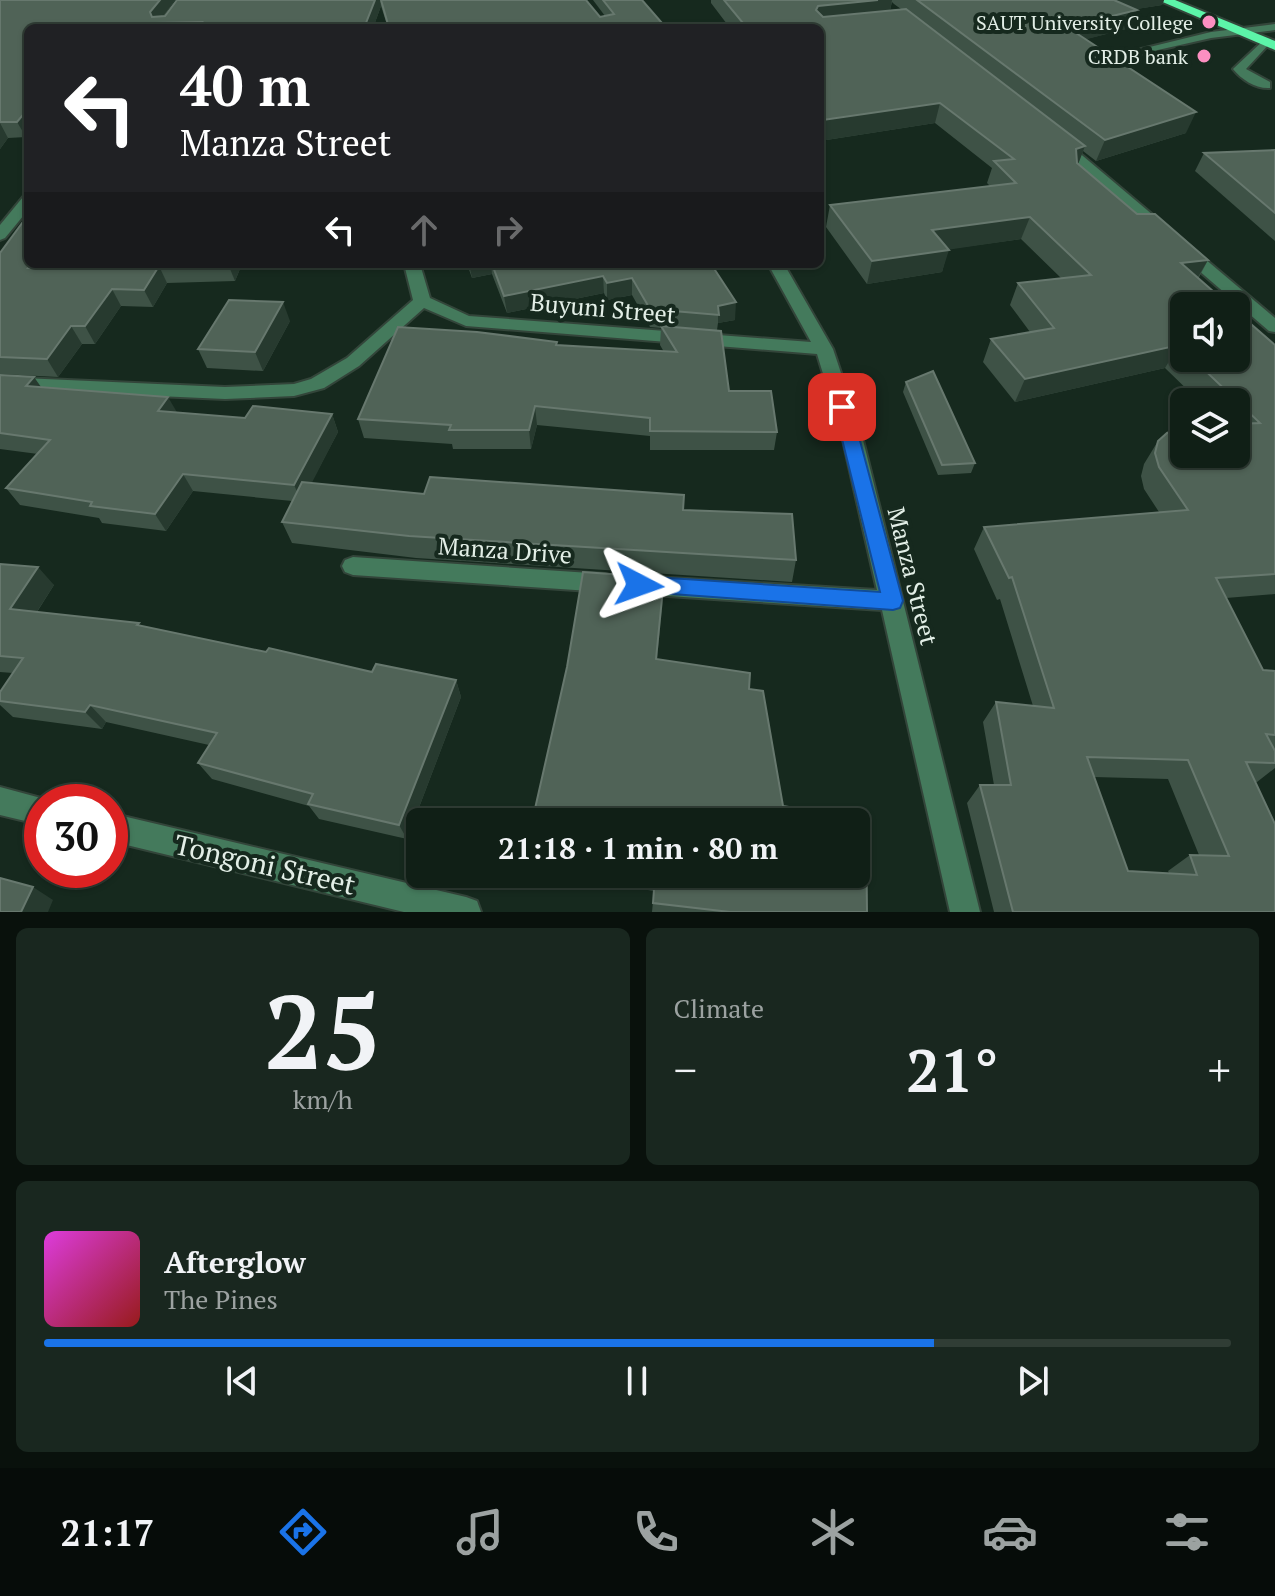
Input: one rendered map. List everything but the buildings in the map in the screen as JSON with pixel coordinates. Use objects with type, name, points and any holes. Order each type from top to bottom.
[{"type":"highway","points":[[1164,0],[1270,44]]},
{"type":"street","points":[[1127,54],[1239,31],[1275,27]]},
{"type":"street","points":[[1266,85],[1247,77],[1239,69],[1270,44]]},
{"type":"street","points":[[1049,135],[1275,327]]},
{"type":"street","points":[[0,235],[24,205]]},
{"type":"street","points":[[0,383],[225,393],[294,390],[317,384],[353,362],[422,301],[413,268]]},
{"type":"street","name":"Manza Street","points":[[778,268],[824,349],[852,436],[965,912]]},
{"type":"street","name":"Buyuni Street","points":[[422,301],[466,321],[824,349]]},
{"type":"street","name":"Manza Drive","points":[[353,566],[893,601]]},
{"type":"street","points":[[0,801],[24,807]]},
{"type":"street","name":"Tongoni Street","points":[[128,831],[466,912]]},
{"type":"place","name":"SAUT University College","points":[[1209,22]]},
{"type":"place","name":"CRDB bank","points":[[1204,56]]},
{"type":"route","points":[[639,585],[893,601],[842,407]]}]
